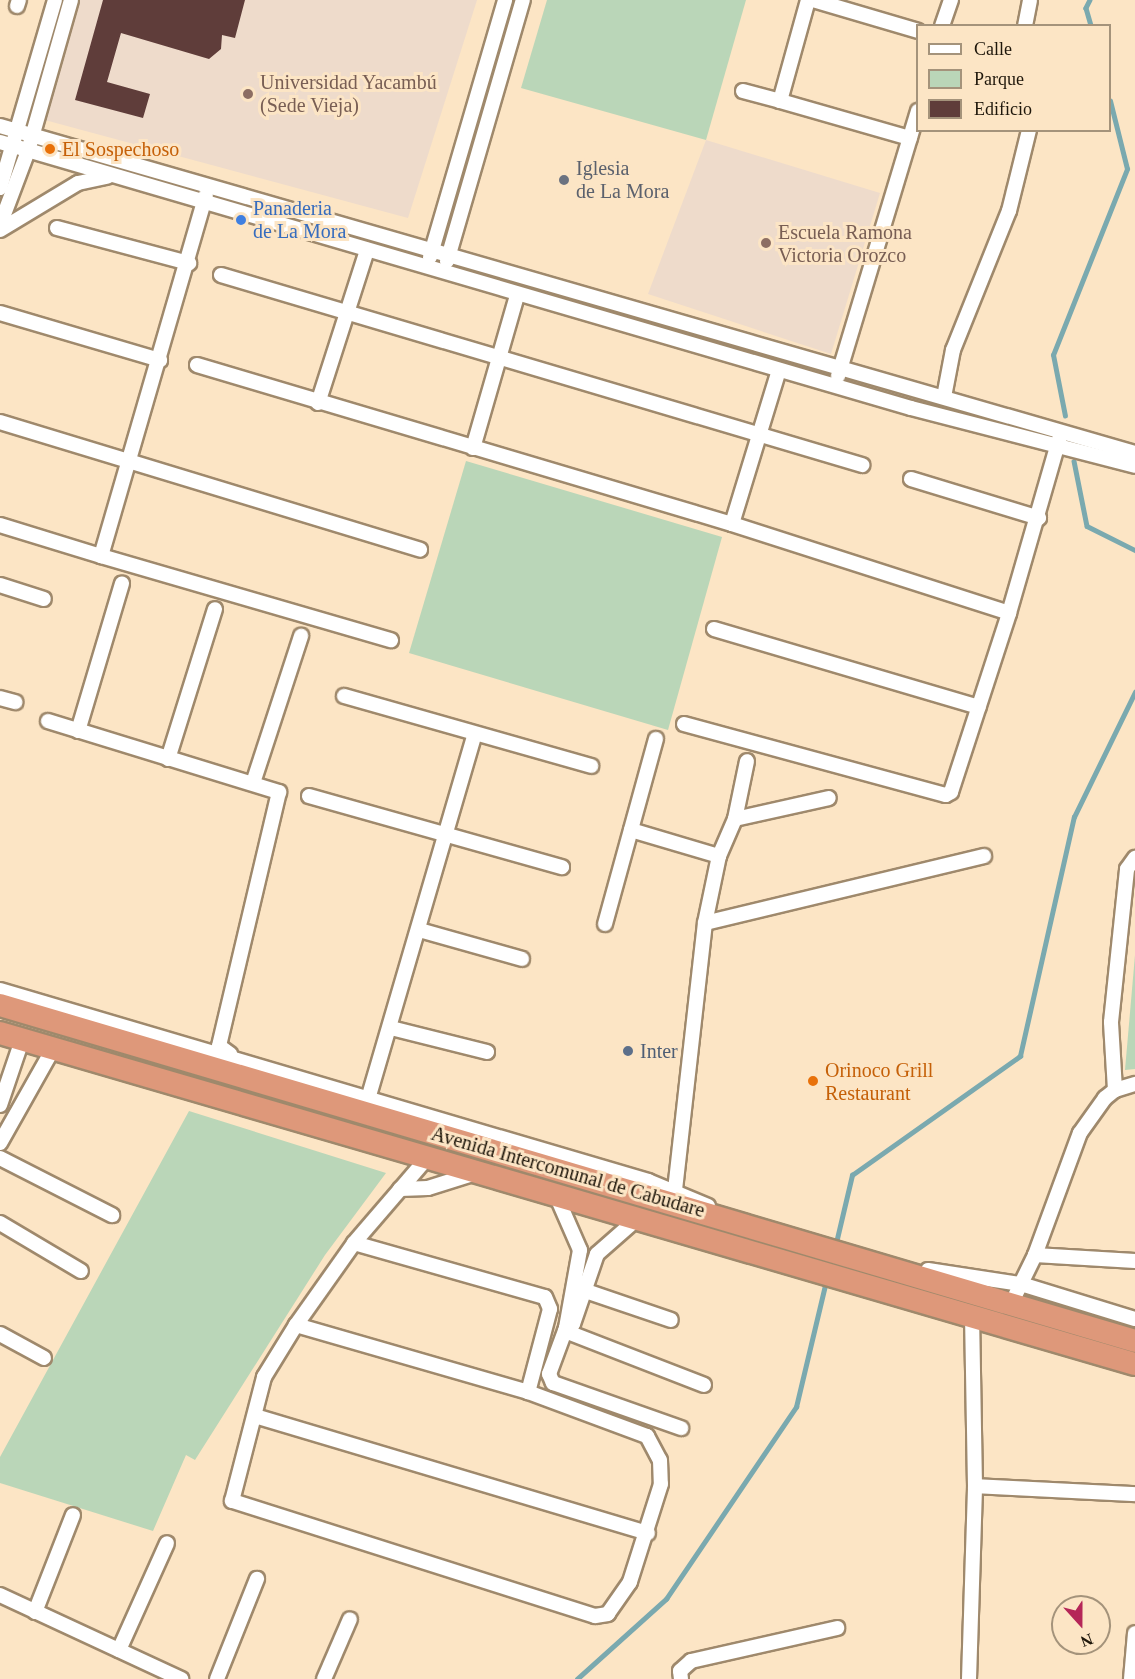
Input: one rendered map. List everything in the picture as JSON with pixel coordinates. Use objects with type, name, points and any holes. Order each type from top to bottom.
[{"type":"highway","name":"Avenida Intercomunal de Cabudare","points":[[0,1005],[873,1263],[1016,1293],[1135,1341]]},
{"type":"highway","name":"Avenida Intercomunal de Cabudare","points":[[0,1033],[1135,1364]]},
{"type":"highway","points":[[369,1095],[405,1125]]},
{"type":"street","points":[[0,188],[7,144],[17,132],[55,0]]},
{"type":"street","points":[[0,227],[28,151],[71,0]]},
{"type":"street","points":[[426,267],[505,0]]},
{"type":"street","points":[[443,272],[523,0]]},
{"type":"street","points":[[780,101],[808,0]]},
{"type":"street","points":[[813,0],[916,30]]},
{"type":"street","points":[[943,24],[951,0]]},
{"type":"street","points":[[1025,24],[1030,0]]},
{"type":"street","points":[[743,91],[910,138]]},
{"type":"street","points":[[835,385],[916,118]]},
{"type":"street","points":[[0,126],[944,397],[1135,466]]},
{"type":"street","points":[[944,397],[953,350],[1010,211],[1029,132]]},
{"type":"street","points":[[7,144],[443,272],[517,296],[779,370],[1059,438],[1135,453]]},
{"type":"street","points":[[0,227],[78,183],[110,176]]},
{"type":"street","points":[[101,556],[189,263],[208,187]]},
{"type":"street","points":[[57,228],[189,263]]},
{"type":"street","points":[[318,403],[349,313],[367,250]]},
{"type":"street","points":[[221,275],[498,359],[862,465]]},
{"type":"street","points":[[473,448],[517,296]]},
{"type":"street","points":[[0,313],[160,360]]},
{"type":"street","points":[[197,365],[318,403],[732,524],[1009,613]]},
{"type":"street","points":[[732,524],[779,370]]},
{"type":"street","points":[[0,422],[131,460],[420,550]]},
{"type":"street","points":[[684,724],[942,796],[951,792],[1039,518],[1059,438]]},
{"type":"street","points":[[911,479],[1039,518]]},
{"type":"street","points":[[0,525],[391,640]]},
{"type":"street","points":[[78,731],[122,583]]},
{"type":"street","points":[[0,585],[44,598]]},
{"type":"street","points":[[168,759],[214,609]]},
{"type":"street","points":[[714,628],[979,707]]},
{"type":"street","points":[[253,783],[301,636]]},
{"type":"street","points":[[344,696],[474,736],[591,766]]},
{"type":"street","points":[[0,698],[15,702]]},
{"type":"street","points":[[48,721],[168,759],[275,789],[279,797],[219,1046],[231,1054],[675,1190],[759,1228]]},
{"type":"street","points":[[369,1095],[391,1028],[474,736]]},
{"type":"street","points":[[606,924],[656,739]]},
{"type":"street","points":[[675,1190],[705,922],[719,856],[735,819],[747,761]]},
{"type":"street","points":[[309,796],[446,832],[562,867]]},
{"type":"street","points":[[735,819],[829,798]]},
{"type":"street","points":[[631,830],[719,856]]},
{"type":"street","points":[[705,922],[984,856]]},
{"type":"street","points":[[1115,1090],[1111,1022],[1127,869],[1135,858]]},
{"type":"street","points":[[419,930],[522,959]]},
{"type":"street","points":[[0,990],[369,1095]]},
{"type":"street","points":[[391,1028],[487,1052]]},
{"type":"street","points":[[0,1105],[22,1040]]},
{"type":"street","points":[[0,1143],[53,1049]]},
{"type":"street","points":[[12,1073],[33,1084]]},
{"type":"street","points":[[1135,1084],[1115,1090],[1093,1112],[1080,1133],[1035,1255],[1016,1293],[1135,1319]]},
{"type":"street","points":[[0,1158],[111,1215]]},
{"type":"street","points":[[296,1325],[528,1392],[647,1436],[660,1460],[661,1484],[648,1533],[630,1582],[608,1614],[595,1616],[234,1504],[232,1498],[264,1377],[296,1325],[354,1243],[426,1158]]},
{"type":"street","points":[[400,1189],[428,1188],[477,1173]]},
{"type":"street","points":[[556,1196],[580,1250],[579,1289]]},
{"type":"street","points":[[637,1219],[597,1254],[579,1289],[549,1374],[553,1383],[681,1428]]},
{"type":"street","points":[[0,1223],[81,1271]]},
{"type":"street","points":[[354,1243],[545,1297],[550,1309],[528,1392]]},
{"type":"street","points":[[580,1250],[597,1254]]},
{"type":"street","points":[[1035,1255],[1135,1261]]},
{"type":"street","points":[[579,1289],[671,1320]]},
{"type":"street","points":[[969,1679],[975,1486],[972,1317]]},
{"type":"street","points":[[566,1329],[704,1385]]},
{"type":"street","points":[[0,1334],[44,1358]]},
{"type":"street","points":[[255,1416],[648,1533]]},
{"type":"street","points":[[975,1486],[1135,1494]]},
{"type":"street","points":[[35,1612],[73,1515]]},
{"type":"street","points":[[119,1650],[167,1543]]},
{"type":"street","points":[[217,1679],[257,1579]]},
{"type":"street","points":[[0,1595],[181,1679]]},
{"type":"street","points":[[324,1679],[350,1619]]},
{"type":"street","points":[[681,1679],[680,1671],[690,1661],[837,1628]]},
{"type":"street","points":[[1131,1679],[1135,1633]]},
{"type":"shaded area","name":"Universidad Yacambú (Sede Vieja)","points":[[74,0],[477,0],[408,218],[41,119]]},
{"type":"shaded area","name":"Escuela Ramona Victoria Orozco","points":[[706,140],[880,193],[831,354],[648,294]]},
{"type":"green space","points":[[547,0],[746,0],[706,140],[521,88]]},
{"type":"green space","points":[[466,461],[722,537],[668,730],[409,653]]},
{"type":"green space","points":[[1135,955],[1135,1069],[1125,1070]]},
{"type":"green space","points":[[189,1111],[386,1173],[325,1255],[195,1460],[186,1455],[153,1531],[0,1483],[0,1457]]},
{"type":"building","points":[[103,0],[245,0],[235,38],[222,35],[221,49],[209,59],[121,33],[107,82],[150,94],[143,118],[75,100]]},
{"type":"waterway","points":[[1090,0],[1086,8],[1090,24]]},
{"type":"waterway","points":[[1065,416],[1053,355],[1127,169],[1111,105]]},
{"type":"waterway","points":[[1074,461],[1087,526],[1135,550]]},
{"type":"waterway","points":[[835,1247],[852,1175],[1020,1056],[1074,817],[1135,692]]},
{"type":"waterway","points":[[577,1679],[666,1599],[796,1407],[826,1281]]},
{"type":"place","name":"Universidad Yacambú (Sede Vieja)","points":[[248,94]]},
{"type":"place","name":"El Sospechoso","points":[[50,149]]},
{"type":"place","name":"Iglesia de La Mora","points":[[564,180]]},
{"type":"place","name":"Panaderia de La Mora","points":[[241,220]]},
{"type":"place","name":"Escuela Ramona Victoria Orozco","points":[[766,243]]},
{"type":"place","name":"Inter","points":[[628,1051]]},
{"type":"place","name":"Orinoco Grill Restaurant","points":[[813,1081]]}]
